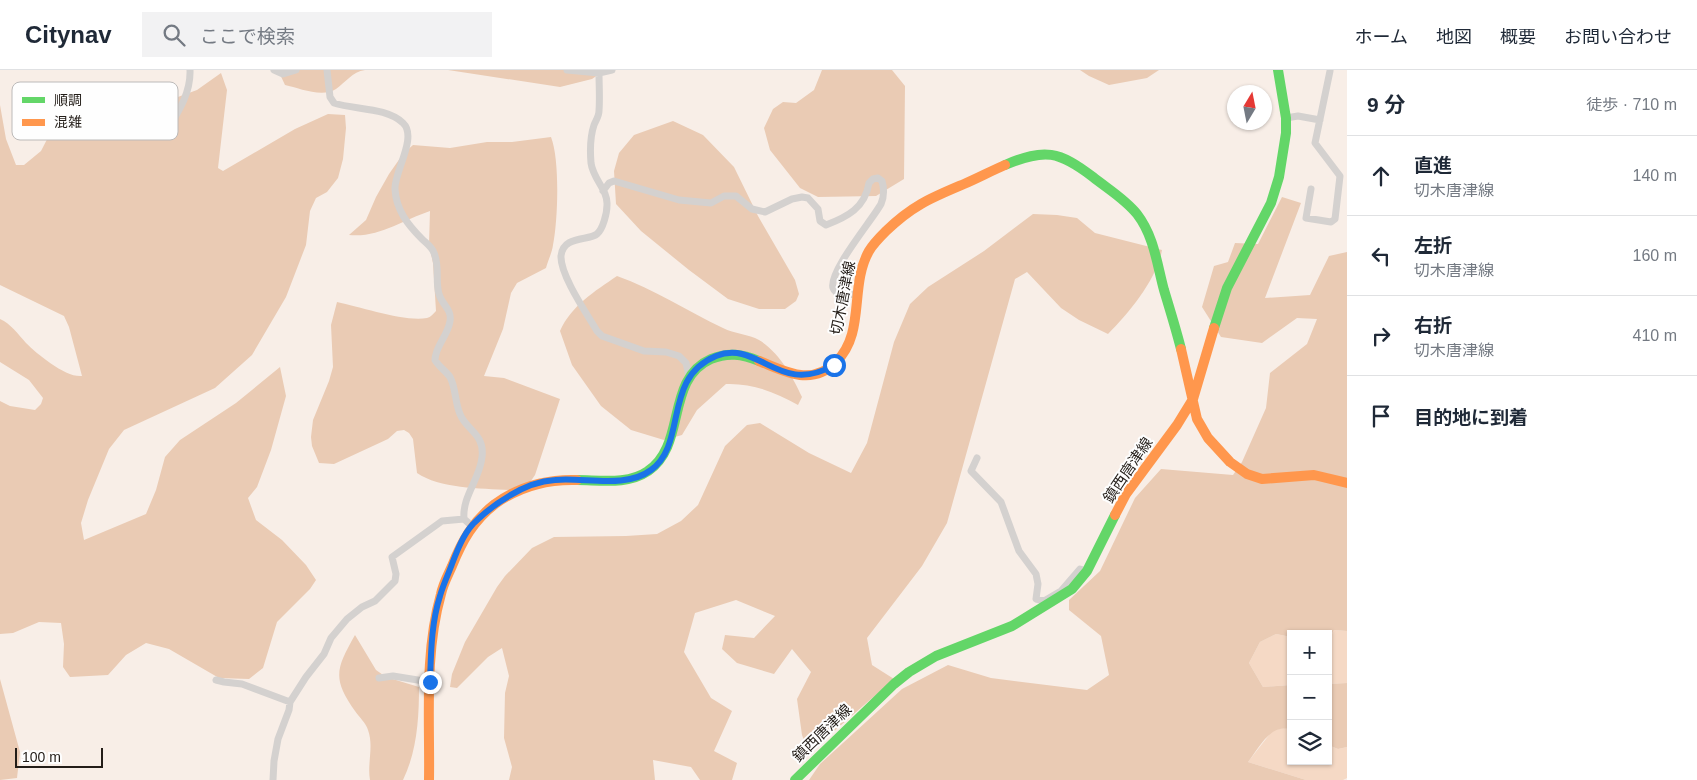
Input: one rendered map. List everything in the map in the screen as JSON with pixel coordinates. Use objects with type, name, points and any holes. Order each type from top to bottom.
[{"type":"main road","name":"鎮西唐津線","points":[[795,780],[909,672],[936,656],[1012,626],[1030,616],[1072,589],[1088,571],[1126,494],[1177,426],[1193,399],[1216,316],[1227,288],[1271,203],[1276,187],[1286,133],[1286,118],[1278,70]]},
{"type":"main road","name":"切木唐津線","points":[[689,376],[701,364],[717,356],[733,353],[748,356],[797,376],[822,372],[834,365],[849,345],[853,332],[858,294],[869,251],[906,213],[922,202],[1018,160],[1046,153],[1058,155],[1072,162],[1119,196],[1132,208],[1144,224],[1154,249],[1190,384],[1195,411],[1211,443],[1247,474],[1270,480],[1307,475],[1347,482]]},
{"type":"main road","points":[[429,780],[430,682],[433,629],[439,597],[468,522],[518,490],[535,484],[553,480],[623,480],[639,477],[651,470],[661,460],[668,446],[682,392],[689,376]]},
{"type":"street","points":[[178,113],[188,90],[190,70]]},
{"type":"street","points":[[274,70],[283,74],[296,70]]},
{"type":"street","points":[[273,780],[278,739],[289,710],[290,702],[306,677],[347,619],[362,607],[375,601],[394,581],[396,574],[392,556],[442,521],[468,522],[463,510],[480,469],[483,456],[476,433],[464,422],[460,413],[451,378],[435,360],[435,354],[450,320],[449,310],[439,297],[437,260],[433,250],[407,223],[397,201],[396,182],[405,155],[407,131],[402,122],[382,113],[334,103],[330,97],[327,70]]},
{"type":"street","points":[[567,70],[599,73],[612,70]]},
{"type":"street","points":[[1311,189],[1306,218],[1331,222],[1335,219],[1340,176],[1315,142],[1330,71]]},
{"type":"street","points":[[599,73],[599,113],[591,144],[591,165],[607,203],[606,214],[598,233],[594,236],[580,238],[563,248],[562,262],[565,274],[597,331],[602,336],[644,351],[666,352],[678,356],[686,363],[689,376]]},
{"type":"street","points":[[1286,118],[1298,116],[1320,120]]},
{"type":"street","points":[[603,191],[609,183],[614,181],[679,200],[711,203],[730,195],[736,196],[752,209],[765,212],[792,199],[802,197],[808,198],[818,210],[820,221],[826,226],[845,218],[861,203],[869,183],[873,179],[878,178],[882,181],[884,188],[882,203],[860,233],[833,278],[833,287],[836,292],[858,294]]},
{"type":"street","points":[[977,458],[971,471],[1001,502],[1019,551],[1036,574],[1038,584],[1036,599],[1044,601],[1061,591],[1080,568],[1088,571]]},
{"type":"street","points":[[379,678],[393,676],[430,682]]},
{"type":"street","points":[[216,680],[242,684],[290,702]]},
{"type":"shaded area","points":[[278,70],[365,70],[353,75],[336,89],[324,93],[310,92],[285,85]]},
{"type":"shaded area","points":[[448,70],[605,70],[592,79],[560,87]]},
{"type":"shaded area","points":[[822,70],[892,70],[905,86],[904,179],[876,196],[818,197],[800,188],[770,150],[764,128],[773,109],[783,102],[796,103],[814,90]]},
{"type":"shaded area","points":[[1080,70],[1159,70],[1147,78],[1109,85]]},
{"type":"shaded area","points":[[221,73],[227,90],[218,168],[223,171],[295,129],[328,114],[345,115],[346,128],[343,159],[338,178],[327,192],[316,198],[310,211],[306,245],[286,297],[252,355],[215,388],[124,430],[109,449],[88,500],[81,523],[84,540],[146,514],[156,490],[165,457],[180,440],[236,403],[280,367],[286,396],[271,450],[257,487],[248,498],[256,520],[282,540],[306,565],[316,580],[310,589],[277,622],[263,668],[249,679],[219,678],[169,649],[146,643],[126,655],[108,675],[70,677],[63,667],[64,644],[61,623],[39,622],[13,633],[0,634],[0,401],[10,406],[35,410],[41,404],[43,398],[29,380],[0,362],[0,319],[11,326],[44,359],[68,373],[82,376],[69,327],[64,316],[0,285],[0,105],[6,139],[16,165],[24,165],[41,151],[47,140],[178,140],[178,97],[197,90]]},
{"type":"shaded area","points":[[673,121],[703,135],[734,167],[758,216],[795,280],[799,294],[796,301],[785,309],[759,309],[728,299],[641,231],[616,204],[614,171],[619,153],[634,135]]},
{"type":"shaded area","points":[[551,137],[557,175],[556,221],[552,251],[546,268],[517,283],[511,293],[503,329],[484,376],[504,378],[560,399],[535,475],[524,491],[454,486],[428,479],[417,473],[413,439],[404,430],[397,431],[388,439],[334,464],[319,463],[312,446],[311,437],[313,420],[333,367],[331,325],[337,302],[382,313],[418,319],[427,318],[436,311],[433,263],[429,245],[430,211],[391,228],[371,234],[349,235],[366,220],[376,197],[403,154],[413,145],[450,148],[487,142],[512,142]]},
{"type":"shaded area","points":[[1282,197],[1301,203],[1265,298],[1310,295],[1329,256],[1347,252],[1347,631],[1334,630],[1332,633],[1332,630],[1287,630],[1287,636],[1276,634],[1260,642],[1249,663],[1263,687],[1287,685],[1287,729],[1277,730],[1271,733],[1248,762],[1306,780],[809,780],[820,764],[902,689],[948,665],[991,678],[1087,690],[1109,675],[1101,636],[1069,610],[1069,600],[1100,571],[1135,498],[1161,469],[1233,475],[1242,462],[1266,408],[1270,373],[1307,344],[1317,319],[1297,318],[1262,343],[1221,337],[1202,307],[1214,266],[1228,262],[1235,243],[1258,244]]},
{"type":"shaded area","points":[[1033,214],[1077,218],[1095,233],[1162,250],[1159,261],[1141,295],[1108,334],[1079,320],[1061,308],[1027,272],[1015,279],[947,523],[922,566],[867,638],[872,665],[894,679],[809,753],[802,735],[797,699],[811,672],[792,649],[774,674],[737,663],[722,649],[725,635],[754,638],[775,616],[736,600],[695,613],[684,652],[711,698],[732,711],[714,751],[737,763],[732,780],[700,780],[691,767],[653,760],[655,780],[509,780],[512,767],[504,738],[505,693],[509,676],[502,648],[488,657],[457,688],[450,687],[452,674],[465,642],[505,576],[532,548],[554,537],[657,534],[681,521],[698,505],[725,446],[747,425],[760,423],[809,453],[851,473],[867,443],[894,342],[910,304],[928,287],[984,251]]},
{"type":"shaded area","points":[[617,276],[644,287],[727,330],[759,340],[779,358],[794,381],[802,397],[798,405],[763,389],[745,385],[726,384],[697,410],[682,435],[664,440],[631,430],[601,406],[572,365],[560,331],[570,314],[577,307],[592,293]]},
{"type":"shaded area","points":[[1334,630],[1347,631],[1347,683],[1332,684],[1332,633]]},
{"type":"shaded area","points":[[1276,634],[1287,636],[1287,685],[1263,687],[1249,663],[1260,642]]},
{"type":"shaded area","points":[[355,635],[376,670],[386,677],[419,687],[416,735],[408,769],[403,780],[370,780],[370,736],[364,722],[343,690],[339,673],[344,657]]},
{"type":"shaded area","points":[[0,679],[20,752],[17,778],[0,780]]},
{"type":"shaded area","points":[[1347,683],[1347,747],[1338,749],[1332,747],[1332,684]]},
{"type":"shaded area","points":[[1287,729],[1287,765],[1332,765],[1332,747],[1338,749],[1347,747],[1347,778],[1343,780],[1306,780],[1248,762],[1273,730]]},
{"type":"traffic: fast","points":[[1214,328],[1227,288],[1271,203],[1279,177],[1286,133],[1286,118],[1278,70]]},
{"type":"traffic: fast","points":[[1005,165],[1041,154],[1061,157],[1081,168],[1116,194],[1137,214],[1151,241],[1181,349]]},
{"type":"traffic: fast","points":[[577,480],[623,480],[648,471],[660,460],[668,445],[681,396],[687,381],[697,368],[711,359],[723,355],[741,355],[759,361]]},
{"type":"traffic: fast","points":[[795,780],[894,684],[909,672],[936,656],[1012,626],[1072,589],[1087,571],[1115,515]]},
{"type":"traffic: slow","points":[[759,361],[798,375],[817,374],[827,370],[845,350],[851,337],[863,265],[869,251],[877,241],[896,222],[923,203],[1005,165]]},
{"type":"traffic: slow","points":[[1115,515],[1126,494],[1177,425],[1193,399],[1214,328]]},
{"type":"traffic: slow","points":[[1181,349],[1197,419],[1208,438],[1230,462],[1247,474],[1262,479],[1314,475],[1347,483]]},
{"type":"traffic: slow","points":[[429,780],[429,687],[432,640],[442,590],[460,548],[480,517],[504,498],[524,488],[544,482],[577,480]]},
{"type":"route","points":[[430,682],[433,629],[439,597],[458,550],[472,526],[494,505],[518,490],[535,484],[553,480],[574,479],[623,480],[639,477],[651,470],[661,460],[668,446],[682,392],[689,376],[701,364],[717,356],[733,353],[748,356],[797,376],[822,372],[834,365]]}]
